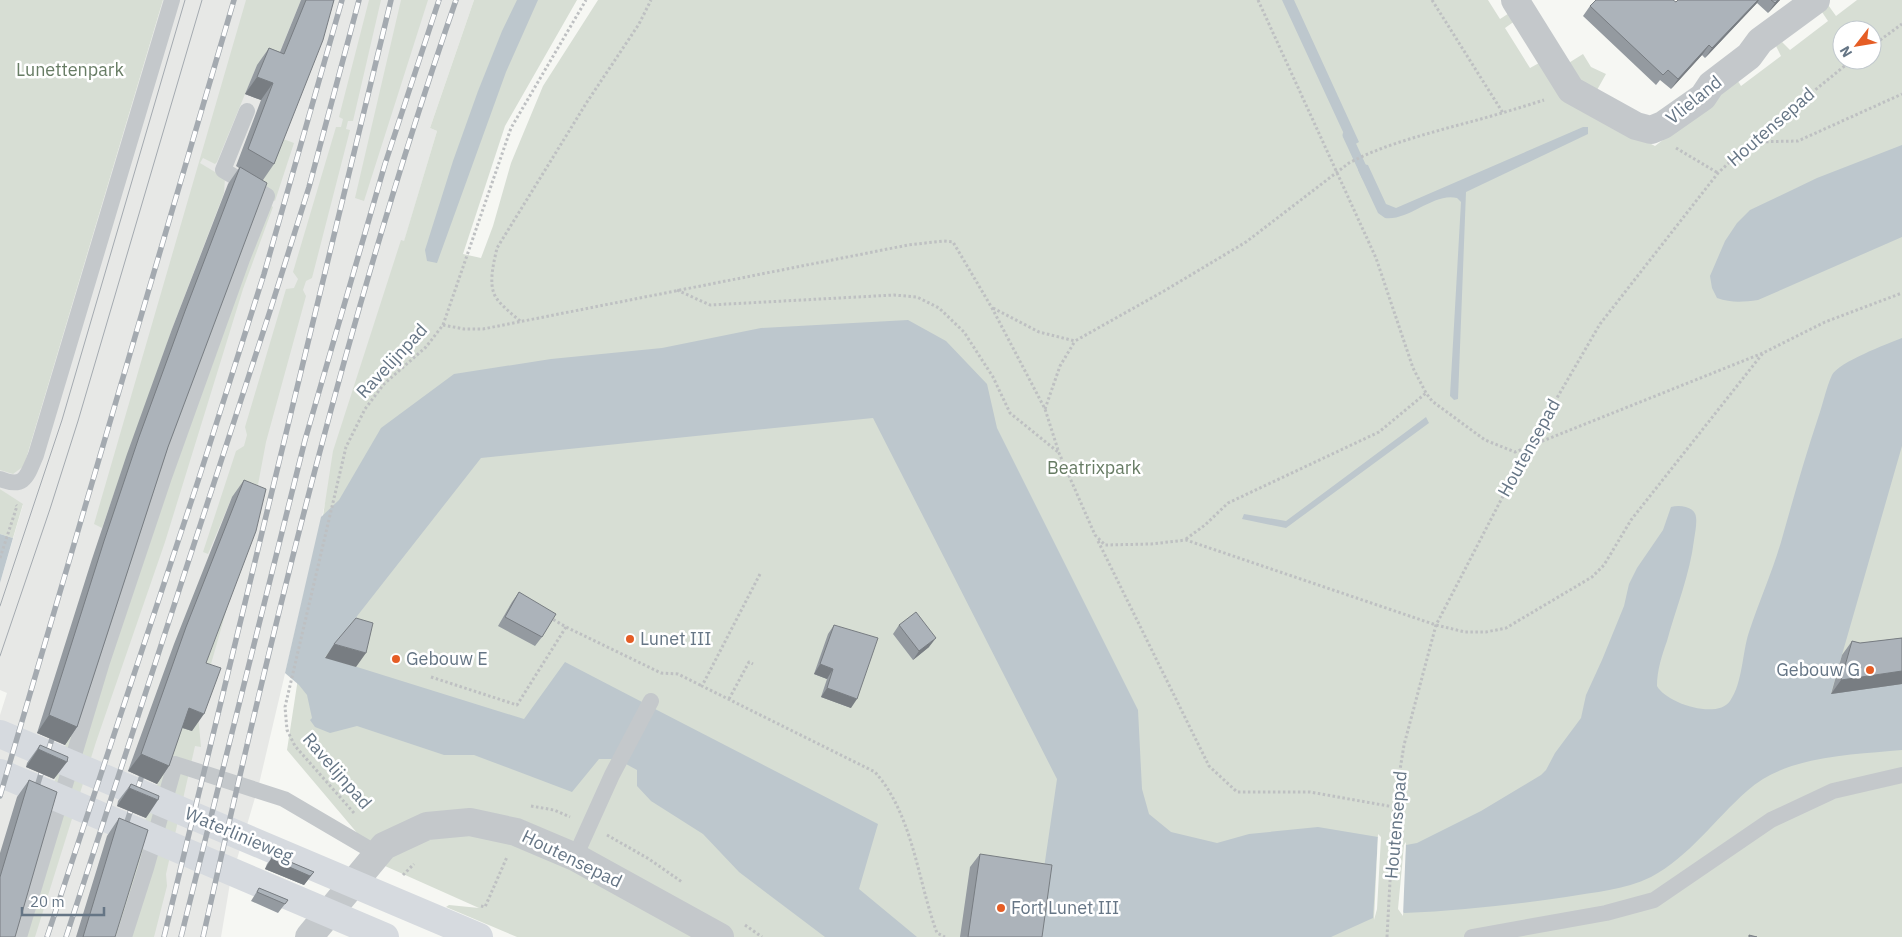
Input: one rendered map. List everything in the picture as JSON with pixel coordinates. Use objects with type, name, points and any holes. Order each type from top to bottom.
[{"type":"main road","name":"Waterlinieweg","points":[[0,734],[479,937]]},
{"type":"main road","name":"Waterlinieweg","points":[[0,773],[385,937]]},
{"type":"street","name":"Vlieland","points":[[1515,0],[1572,90],[1636,126],[1651,130],[1663,125],[1703,97],[1711,85],[1750,56],[1760,41],[1816,0]]},
{"type":"street","name":"Houtensepad","points":[[309,937],[380,849],[427,826],[470,822],[516,832],[575,857],[720,937]]},
{"type":"lane","points":[[0,479],[12,484],[22,481],[29,473],[36,455],[172,0]]},
{"type":"lane","points":[[19,937],[102,662],[167,468],[242,259],[267,196],[223,170],[247,111]]},
{"type":"lane","points":[[575,857],[612,775],[651,701]]},
{"type":"lane","points":[[124,937],[146,868],[174,764],[284,799],[380,849]]},
{"type":"lane","points":[[1472,937],[1606,913],[1654,900],[1771,820],[1834,791],[1902,775]]},
{"type":"path","name":"Ravelijnpad","points":[[380,849],[299,752],[287,730],[285,707],[346,447],[364,409],[384,384],[426,347],[443,325],[511,128],[586,0]]},
{"type":"path","points":[[520,321],[501,303],[493,292],[494,262],[497,248],[577,118],[639,24],[651,0]]},
{"type":"path","points":[[1258,0],[1376,258],[1413,368],[1432,401],[1485,440],[1514,452],[1763,353],[1825,322],[1902,293]]},
{"type":"path","points":[[1432,0],[1503,113]]},
{"type":"path","points":[[1882,39],[1902,24]]},
{"type":"path","name":"Houtensepad","points":[[1387,937],[1394,807],[1404,745],[1436,624],[1529,446],[1600,324],[1718,173],[1751,142],[1840,70]]},
{"type":"path","points":[[1045,409],[1060,366],[1075,341],[1246,242],[1349,163],[1365,154],[1389,145],[1503,113],[1572,90]]},
{"type":"path","points":[[1751,142],[1798,141],[1902,94]]},
{"type":"path","points":[[1651,130],[1681,152],[1718,173]]},
{"type":"path","points":[[443,325],[464,329],[483,329],[908,245],[943,241],[953,242],[992,308],[1045,409],[1059,453],[1096,536],[1209,766],[1237,792],[1310,792],[1394,807]]},
{"type":"path","points":[[676,290],[710,305],[894,295],[917,296],[939,308],[964,332],[993,377],[1010,413],[1059,453]]},
{"type":"path","points":[[992,308],[1039,332],[1075,341]]},
{"type":"path","points":[[1096,536],[1104,545],[1151,544],[1186,540],[1465,632],[1486,632],[1506,628],[1592,577],[1604,565],[1631,520],[1763,353]]},
{"type":"path","points":[[1186,540],[1228,503],[1380,432],[1426,393]]},
{"type":"path","points":[[0,558],[12,521]]},
{"type":"path","points":[[702,686],[760,574]]},
{"type":"path","points":[[544,614],[566,628],[661,673],[678,674],[875,772],[889,791],[906,828],[928,907],[938,933],[945,937]]},
{"type":"path","points":[[431,677],[517,705],[566,628]]},
{"type":"path","points":[[729,699],[749,662],[753,664]]},
{"type":"path","points":[[401,877],[419,860]]},
{"type":"path","points":[[486,903],[505,861]]},
{"type":"shaded area","points":[[163,0],[474,0],[430,128],[437,131],[357,400],[341,436],[259,784],[230,883],[221,937],[0,937],[0,715],[7,693],[0,690],[0,583],[23,505],[0,489],[0,470],[24,466]]},
{"type":"shaded area","points":[[517,0],[538,0],[506,72],[437,263],[427,261],[425,250],[453,161],[478,91],[502,31]]},
{"type":"shaded area","points":[[1282,0],[1294,0],[1359,142],[1350,147]]},
{"type":"shaded area","points":[[1583,127],[1588,127],[1588,134],[1466,192],[1458,399],[1454,400],[1450,396],[1461,202],[1457,198],[1448,197],[1430,202],[1394,218],[1385,218],[1378,213],[1358,170],[1363,164],[1368,165],[1386,204],[1396,208]]},
{"type":"shaded area","points":[[1902,145],[1902,237],[1758,300],[1737,302],[1717,298],[1712,288],[1710,276],[1725,241],[1737,223],[1750,210],[1817,178]]},
{"type":"shaded area","points":[[908,320],[946,341],[987,384],[997,428],[1138,710],[1142,789],[1149,814],[1171,832],[1217,843],[1249,834],[1318,827],[1378,837],[1373,918],[1331,937],[1034,937],[1057,779],[873,418],[481,458],[325,657],[524,719],[565,662],[642,702],[613,759],[599,759],[572,792],[474,755],[444,755],[357,726],[330,733],[315,727],[310,720],[312,718],[307,695],[285,673],[321,517],[339,500],[381,428],[454,374],[551,359],[662,348],[761,328]]},
{"type":"shaded area","points":[[1902,338],[1902,446],[1831,693],[1902,684],[1902,750],[1820,759],[1781,770],[1763,779],[1747,791],[1690,848],[1665,869],[1630,885],[1599,892],[1525,903],[1404,913],[1400,909],[1406,845],[1417,843],[1481,811],[1541,775],[1581,718],[1586,695],[1624,606],[1629,584],[1637,568],[1663,530],[1671,507],[1683,506],[1693,511],[1696,517],[1696,526],[1689,565],[1660,663],[1657,686],[1670,698],[1692,707],[1714,709],[1724,707],[1730,701],[1740,676],[1749,632],[1779,547],[1832,375],[1836,370],[1853,359]]},
{"type":"shaded area","points":[[1426,417],[1429,423],[1286,528],[1242,519],[1244,514],[1286,521]]},
{"type":"shaded area","points":[[0,534],[13,538],[0,583]]},
{"type":"shaded area","points":[[655,709],[878,824],[859,889],[917,937],[825,937],[739,872],[703,834],[651,801],[637,786],[637,770],[626,764]]},
{"type":"green space","name":"Lunettenpark","points":[[0,0],[163,0],[24,466],[13,474],[0,470]]},
{"type":"green space","points":[[246,0],[301,0],[272,71],[257,65],[217,162],[215,164],[203,158],[200,163],[225,178],[224,193],[172,329],[102,528],[94,524]]},
{"type":"green space","points":[[369,0],[381,0],[353,121],[348,121],[346,129],[350,130],[312,278],[306,281],[303,290],[306,296],[266,442],[254,506],[232,497],[208,554],[203,552],[236,451],[244,446],[247,435],[245,427],[286,289],[294,288],[298,279],[293,272],[336,127],[341,127],[343,119],[339,117]]},
{"type":"green space","points":[[401,0],[428,0],[364,201],[355,198]]},
{"type":"green space","name":"Beatrixpark","points":[[474,0],[577,0],[505,126],[463,254],[481,258],[493,226],[511,163],[543,86],[598,0],[1488,0],[1500,19],[1514,10],[1519,18],[1505,28],[1530,68],[1539,63],[1606,121],[1655,146],[1680,127],[1736,78],[1741,86],[1781,56],[1776,46],[1782,42],[1790,50],[1828,21],[1822,12],[1826,2],[1836,16],[1857,0],[1902,0],[1902,937],[517,937],[446,907],[449,905],[479,908],[385,866],[287,750],[333,451],[401,240],[404,241],[437,131],[430,128]]},
{"type":"green space","points":[[1583,54],[1591,67],[1606,74],[1597,90],[1579,81],[1567,64]]},
{"type":"green space","points":[[295,99],[283,139],[294,143],[275,201],[258,191]]},
{"type":"green space","points":[[256,196],[273,207],[243,289],[165,542],[96,742],[35,937],[7,937],[95,649]]},
{"type":"green space","points":[[0,489],[23,504],[13,538],[0,534]]},
{"type":"green space","points":[[235,580],[205,685],[202,655]]},
{"type":"green space","points":[[198,715],[201,747],[195,746],[166,874],[167,886],[154,937],[108,937],[177,726]]},
{"type":"pier","points":[[1378,834],[1381,837],[1377,909],[1374,920]]},
{"type":"pier","points":[[1406,842],[1403,916],[1398,909],[1404,845]]},
{"type":"building","points":[[306,0],[334,0],[323,40],[274,164],[248,149],[273,83],[257,77],[269,48],[284,54]]},
{"type":"building","points":[[1596,0],[1673,0],[1676,2],[1678,0],[1758,0],[1712,48],[1709,45],[1678,79],[1668,70],[1663,75],[1590,6]]},
{"type":"building","points":[[240,167],[267,183],[168,447],[77,727],[49,715],[139,437]]},
{"type":"building","points":[[244,480],[266,489],[256,531],[206,663],[221,668],[204,714],[189,708],[169,766],[141,754],[186,627]]},
{"type":"building","points":[[519,592],[556,614],[542,637],[505,617]]},
{"type":"building","points":[[916,612],[936,638],[919,651],[899,625]]},
{"type":"building","points":[[356,618],[373,623],[366,653],[334,644]]},
{"type":"building","points":[[834,625],[878,638],[857,699],[827,688],[833,669],[820,664]]},
{"type":"building","points":[[1902,638],[1902,671],[1841,680],[1852,641],[1860,643]]},
{"type":"building","points":[[40,745],[68,757],[67,762],[38,749]]},
{"type":"building","points":[[29,780],[57,792],[15,937],[0,937],[0,877]]},
{"type":"building","points":[[131,784],[159,796],[158,800],[129,788]]},
{"type":"building","points":[[119,818],[148,830],[115,937],[83,937]]},
{"type":"building","name":"Fort Lunet III","points":[[980,854],[1052,865],[1042,937],[968,937]]},
{"type":"building","points":[[274,855],[314,872],[310,876],[271,859]]},
{"type":"building","points":[[259,888],[288,900],[285,904],[257,892]]},
{"type":"waterway","points":[[1347,135],[1366,176]]},
{"type":"tram line","points":[[0,606],[62,420],[185,0]]},
{"type":"tram line","points":[[0,656],[78,421],[202,0]]},
{"type":"railway","points":[[0,796],[234,0]]},
{"type":"railway","points":[[47,937],[198,481],[264,274],[342,0]]},
{"type":"railway","points":[[66,937],[309,187],[359,0]]},
{"type":"railway","points":[[164,937],[391,0]]},
{"type":"railway","points":[[181,937],[305,440],[385,164],[439,0]]},
{"type":"railway","points":[[203,937],[286,582],[316,465],[382,231],[456,0]]},
{"type":"railway","points":[[34,796],[56,726]]},
{"type":"railway","points":[[123,834],[146,763]]},
{"type":"place","name":"Lunet III","points":[[630,639]]},
{"type":"place","name":"Gebouw E","points":[[396,659]]},
{"type":"place","name":"Gebouw G","points":[[1870,670]]},
{"type":"place","name":"Fort Lunet III","points":[[1001,908]]}]
